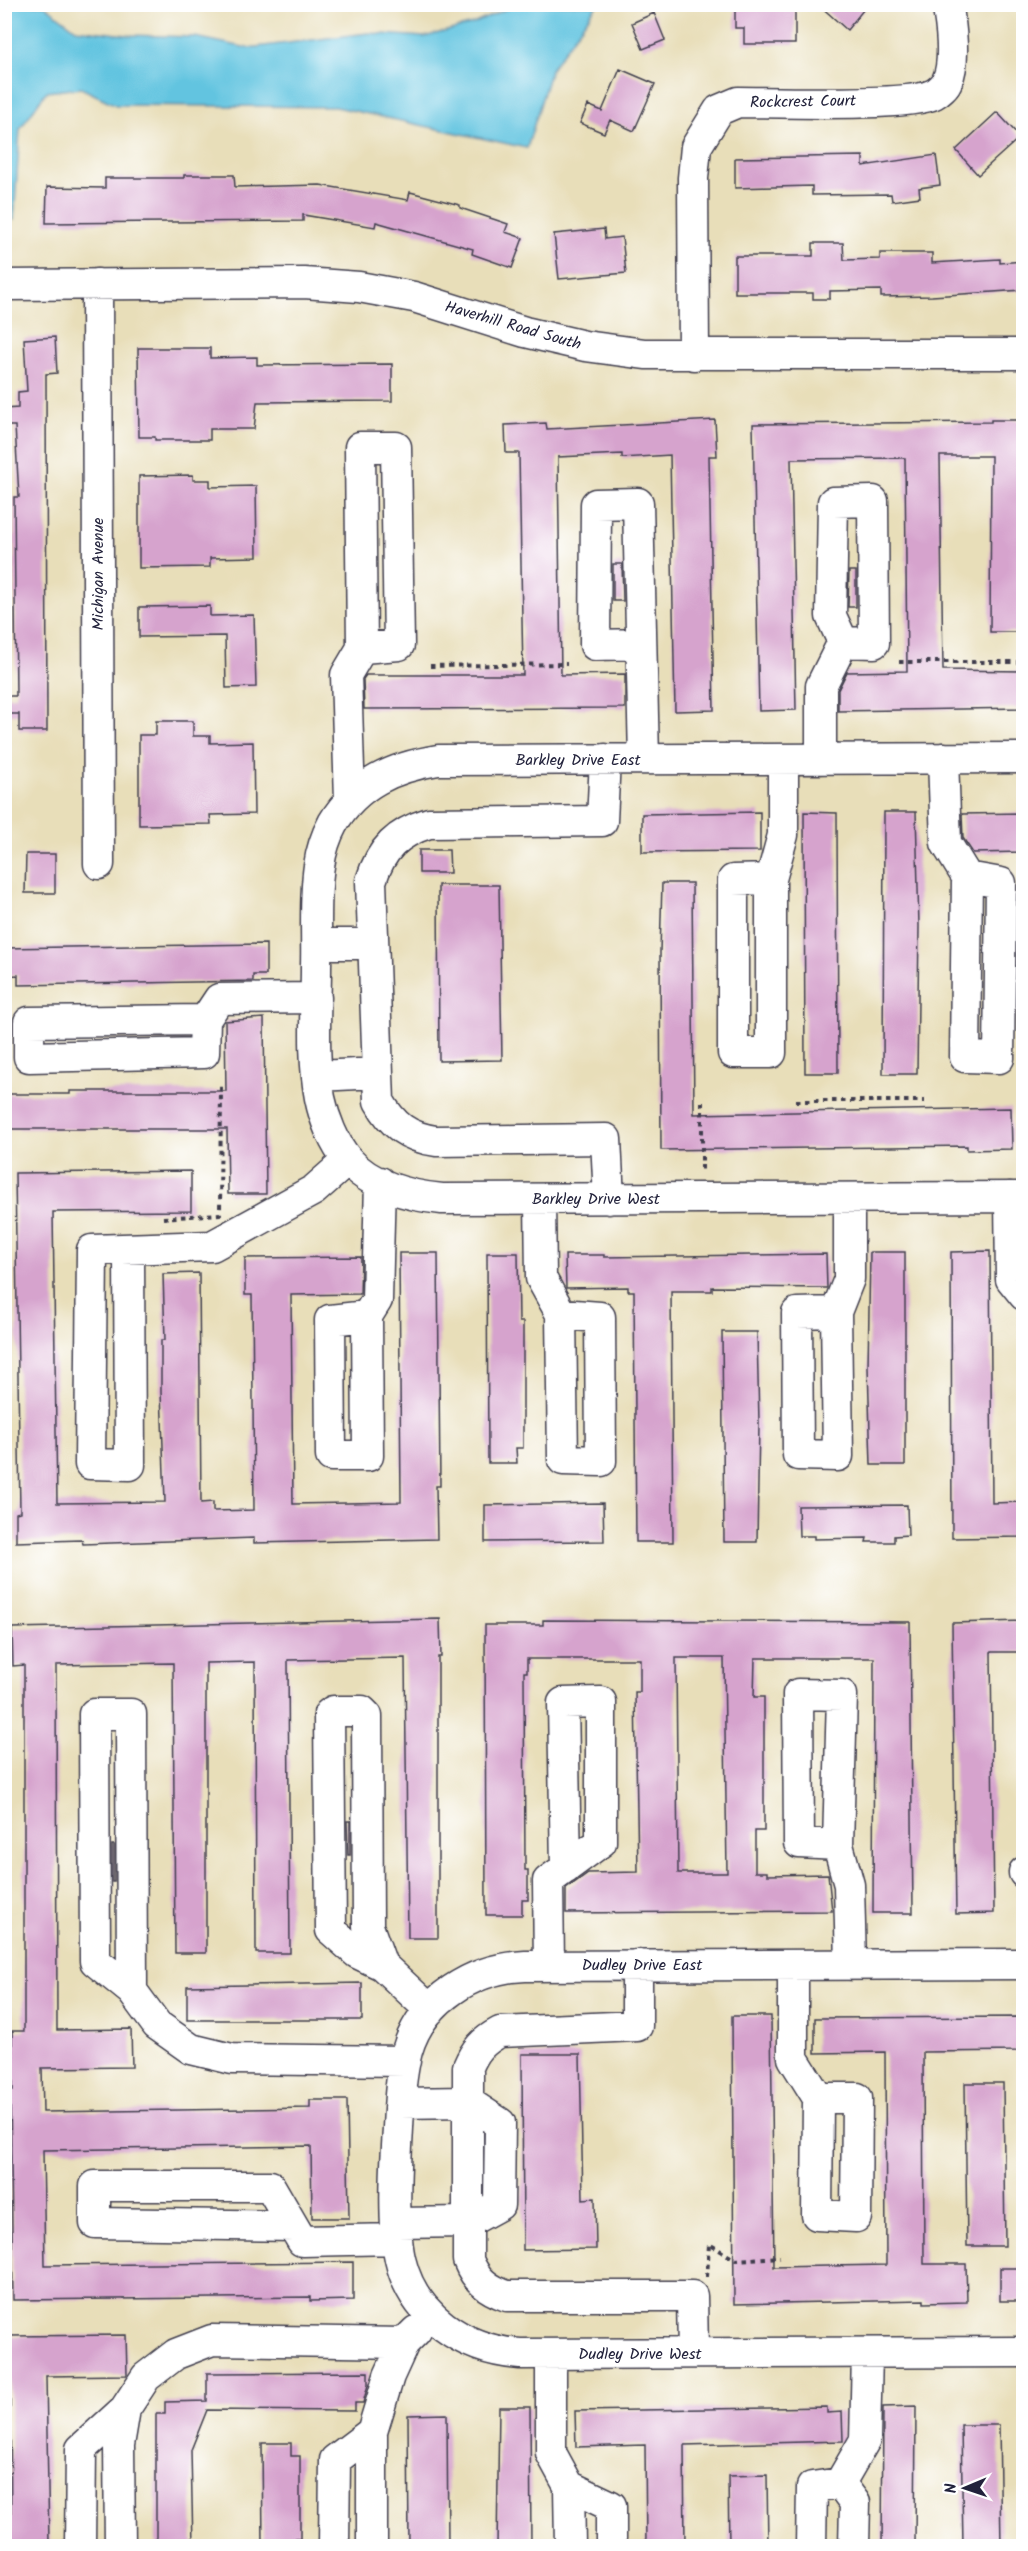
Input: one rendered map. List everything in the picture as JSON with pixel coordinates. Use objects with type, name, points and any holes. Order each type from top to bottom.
[{"type":"street","name":"Rockcrest Court","points":[[694,355],[693,178],[696,147],[707,126],[719,110],[738,102],[875,101],[910,99],[934,94],[947,82],[953,37],[947,4]]},
{"type":"street","name":"Haverhill Road South","points":[[4,285],[304,283],[359,287],[414,297],[525,332],[585,346],[645,354],[1023,354]]},
{"type":"street","name":"Michigan Avenue","points":[[97,284],[99,864]]},
{"type":"street","points":[[350,800],[346,675],[362,648],[360,447],[396,447],[399,645],[362,648]]},
{"type":"street","points":[[821,759],[820,686],[843,642]]},
{"type":"street","points":[[641,644],[644,759]]},
{"type":"street","points":[[943,758],[946,843],[967,877],[965,1058],[999,1058],[1001,883],[967,877]]},
{"type":"street","name":"Barkley Drive East","points":[[316,998],[317,884],[321,853],[333,825],[350,800],[379,777],[408,765],[438,760],[1023,758]]},
{"type":"street","points":[[605,759],[602,821],[429,823],[408,829],[390,842],[377,860],[371,881],[379,1101],[388,1118],[402,1131],[418,1138],[436,1141],[606,1139],[609,1198]]},
{"type":"street","points":[[771,879],[732,880],[733,1053],[771,1053],[771,879],[783,835],[783,759]]},
{"type":"street","points":[[316,944],[373,944]]},
{"type":"street","points":[[205,1020],[28,1022],[29,1057],[204,1053],[205,1020],[219,999],[316,998]]},
{"type":"street","name":"Barkley Drive West","points":[[316,998],[318,1076],[323,1112],[348,1160],[380,1182],[408,1194],[423,1197],[540,1199],[1017,1197]]},
{"type":"street","points":[[318,1076],[378,1073]]},
{"type":"street","points":[[129,1250],[130,1465],[90,1464],[92,1250],[212,1246],[314,1190],[348,1160]]},
{"type":"street","points":[[367,1316],[377,1300],[380,1182]]},
{"type":"street","points":[[1017,1197],[1011,1279],[1023,1295]]},
{"type":"street","points":[[836,1312],[849,1279],[849,1198]]},
{"type":"street","points":[[540,1199],[542,1278],[561,1314]]},
{"type":"street","points":[[838,1845],[800,1843],[798,1694],[842,1695],[838,1845],[849,1885],[851,1965]]},
{"type":"street","points":[[549,1966],[548,1881],[566,1868],[601,1842],[601,1702],[562,1703],[566,1868]]},
{"type":"street","points":[[382,1965],[368,1926],[367,1716],[362,1711],[333,1711],[329,1714],[330,1926],[333,1934],[357,1953],[382,1965],[430,2010]]},
{"type":"street","points":[[132,1991],[131,1714],[94,1714],[95,1961],[132,1991],[157,2025],[191,2049],[232,2060],[405,2061]]},
{"type":"street","name":"Dudley Drive East","points":[[396,2160],[405,2061],[413,2035],[430,2010],[453,1989],[480,1974],[509,1966],[1023,1964]]},
{"type":"street","points":[[468,2102],[468,2067],[474,2052],[485,2040],[500,2032],[637,2026],[637,1965]]},
{"type":"street","points":[[793,1965],[793,2058],[818,2098]]},
{"type":"street","points":[[293,2226],[95,2223],[95,2186],[270,2186],[302,2241],[468,2222],[499,2205],[500,2123],[468,2102],[400,2103]]},
{"type":"street","name":"Dudley Drive West","points":[[396,2160],[397,2231],[405,2275],[431,2316],[461,2339],[489,2350],[505,2353],[551,2354],[1023,2352]]},
{"type":"street","points":[[468,2222],[468,2260],[475,2276],[489,2290],[507,2296],[692,2296],[693,2353]]},
{"type":"street","points":[[372,2547],[372,2432],[389,2376],[404,2343],[431,2316]]},
{"type":"street","points":[[80,2547],[81,2449],[125,2409],[146,2377],[176,2354],[212,2340],[404,2343]]},
{"type":"street","points":[[840,2483],[865,2440],[867,2353]]},
{"type":"street","points":[[551,2354],[551,2453],[569,2486],[570,2547]]},
{"type":"street","points":[[120,2547],[119,2445],[125,2409]]},
{"type":"street","points":[[334,2547],[335,2460],[372,2432]]},
{"type":"street","points":[[811,2547],[812,2487],[840,2483]]},
{"type":"street","points":[[840,2483],[855,2503],[854,2547]]},
{"type":"street","points":[[569,2486],[611,2506],[611,2547]]},
{"type":"path","points":[[898,662],[1023,662]]},
{"type":"path","points":[[430,666],[567,664]]},
{"type":"path","points":[[162,1218],[220,1214],[221,1085]]},
{"type":"path","points":[[796,1101],[925,1101]]},
{"type":"path","points":[[702,1102],[702,1173]]},
{"type":"path","points":[[707,2278],[709,2244],[736,2260],[780,2257]]},
{"type":"water","points":[[4,5],[44,5],[76,29],[127,35],[195,37],[248,48],[368,33],[424,37],[473,24],[515,5],[597,5],[551,69],[527,148],[336,107],[116,105],[81,88],[46,92],[20,129],[14,220],[4,219]]},
{"type":"building","points":[[735,4],[795,4],[795,44],[744,44],[744,28],[735,28]]},
{"type":"building","points":[[818,4],[868,4],[847,30]]},
{"type":"building","points":[[654,13],[665,40],[643,49],[632,23]]},
{"type":"building","points":[[620,69],[655,84],[634,131],[610,120],[604,133],[580,123],[588,105],[602,111]]},
{"type":"building","points":[[997,112],[1020,137],[978,175],[956,150]]},
{"type":"building","points":[[936,155],[940,185],[919,188],[920,197],[892,201],[891,194],[812,195],[812,186],[735,188],[735,158],[863,156],[863,166]]},
{"type":"building","points":[[184,175],[234,175],[235,187],[320,185],[408,200],[410,192],[460,205],[460,208],[508,224],[505,232],[523,238],[512,268],[472,254],[473,249],[376,222],[375,227],[303,215],[303,221],[46,223],[47,187],[105,188],[105,178],[184,178]]},
{"type":"building","points":[[604,229],[605,239],[622,237],[626,273],[559,279],[554,234]]},
{"type":"building","points":[[813,243],[843,243],[844,260],[880,259],[880,253],[932,253],[932,263],[1000,259],[1000,263],[1023,261],[1023,290],[881,297],[881,290],[830,291],[830,299],[813,299],[813,293],[735,293],[735,256],[813,256]]},
{"type":"building","points":[[55,337],[57,373],[46,374],[47,731],[19,731],[19,714],[5,714],[5,696],[16,696],[14,497],[19,497],[15,426],[4,426],[4,409],[18,408],[18,392],[27,391],[24,339]]},
{"type":"building","points":[[138,348],[210,348],[210,358],[257,357],[257,365],[392,364],[392,401],[257,402],[254,429],[210,429],[210,440],[155,440],[155,437],[139,437]]},
{"type":"building","points":[[715,420],[717,456],[709,456],[714,710],[675,711],[670,455],[622,458],[622,454],[558,457],[561,675],[625,674],[625,708],[364,709],[363,679],[366,675],[523,675],[519,453],[506,453],[505,425],[546,423],[547,429]]},
{"type":"building","points":[[991,420],[1023,420],[1023,632],[990,632],[991,456],[940,456],[943,670],[1023,671],[1023,708],[838,711],[838,690],[847,672],[907,671],[905,458],[791,459],[796,710],[759,711],[753,424],[991,422]]},
{"type":"building","points":[[193,475],[193,480],[210,480],[210,487],[256,486],[257,557],[210,558],[210,567],[139,568],[139,476]]},
{"type":"building","points":[[613,564],[622,564],[623,601],[613,601]]},
{"type":"building","points":[[849,571],[856,571],[856,607],[848,607]]},
{"type":"building","points":[[210,606],[210,616],[254,615],[256,687],[226,688],[225,636],[139,637],[139,607]]},
{"type":"building","points":[[156,721],[193,721],[193,736],[210,736],[210,743],[253,742],[254,814],[210,815],[211,824],[139,825],[139,735],[156,735]]},
{"type":"building","points":[[760,812],[760,851],[642,852],[642,814]]},
{"type":"building","points":[[804,812],[837,813],[838,1073],[805,1073]]},
{"type":"building","points":[[884,812],[916,812],[919,926],[917,1074],[883,1074]]},
{"type":"building","points":[[1023,813],[1023,852],[973,853],[963,838],[962,814]]},
{"type":"building","points":[[419,850],[449,850],[450,873],[419,873]]},
{"type":"building","points":[[26,854],[55,854],[55,893],[25,893]]},
{"type":"building","points":[[662,883],[692,883],[694,1114],[1011,1108],[1012,1149],[967,1150],[967,1146],[661,1150]]},
{"type":"building","points":[[438,885],[499,885],[502,1060],[439,1061]]},
{"type":"building","points":[[266,944],[266,975],[253,975],[253,981],[18,985],[18,975],[5,976],[4,948]]},
{"type":"building","points":[[264,1018],[266,1194],[228,1194],[227,1129],[5,1129],[5,1094],[70,1094],[70,1091],[226,1091],[225,1021]]},
{"type":"building","points":[[191,1171],[191,1211],[53,1212],[57,1503],[165,1502],[161,1392],[161,1340],[165,1340],[163,1274],[199,1273],[201,1503],[213,1502],[213,1511],[254,1510],[252,1295],[245,1295],[245,1258],[361,1257],[360,1294],[291,1295],[293,1504],[401,1502],[399,1253],[438,1253],[440,1486],[436,1486],[437,1539],[254,1543],[254,1538],[83,1544],[82,1540],[16,1542],[16,1513],[20,1512],[15,1173]]},
{"type":"building","points":[[990,1251],[992,1503],[1023,1502],[1023,1537],[952,1538],[951,1252]]},
{"type":"building","points":[[870,1252],[905,1252],[905,1465],[871,1465],[868,1367]]},
{"type":"building","points":[[487,1253],[518,1253],[519,1322],[523,1322],[523,1448],[516,1448],[517,1463],[488,1463]]},
{"type":"building","points":[[826,1254],[827,1288],[712,1287],[712,1291],[671,1291],[673,1542],[636,1542],[634,1291],[628,1291],[628,1287],[566,1288],[565,1255],[604,1255],[604,1257]]},
{"type":"building","points":[[722,1332],[757,1332],[759,1423],[757,1542],[724,1542]]},
{"type":"building","points":[[603,1503],[604,1541],[485,1542],[485,1505]]},
{"type":"building","points":[[907,1505],[908,1535],[894,1536],[894,1542],[866,1542],[867,1538],[814,1539],[814,1536],[799,1536],[798,1506]]},
{"type":"building","points":[[440,1619],[438,1938],[408,1938],[405,1658],[288,1660],[290,1953],[256,1953],[255,1662],[206,1663],[206,1953],[175,1953],[173,1663],[56,1665],[57,2030],[131,2029],[132,2067],[42,2068],[43,2112],[310,2108],[310,2100],[347,2100],[349,2218],[312,2218],[311,2146],[43,2150],[45,2265],[353,2262],[353,2300],[310,2301],[310,2297],[13,2300],[10,2090],[13,2090],[12,2031],[24,2031],[24,1665],[13,1666],[12,1628]]},
{"type":"building","points":[[543,1620],[910,1622],[913,1913],[873,1913],[874,1658],[755,1658],[754,1697],[764,1697],[764,1831],[755,1831],[755,1872],[767,1872],[767,1875],[828,1874],[832,1911],[566,1913],[566,1889],[588,1873],[638,1872],[635,1692],[640,1692],[640,1659],[527,1659],[527,1672],[524,1672],[525,1870],[528,1870],[528,1900],[522,1900],[522,1915],[486,1915],[485,1625],[543,1625]],"holes":[[[676,1658],[724,1658],[727,1873],[678,1873]]]},
{"type":"building","points":[[1023,1621],[1023,1652],[991,1652],[994,1913],[956,1914],[952,1623]]},
{"type":"building","points":[[347,1821],[350,1821],[350,1855],[348,1855]]},
{"type":"building","points":[[112,1845],[114,1845],[114,1882],[112,1882]]},
{"type":"building","points":[[362,1983],[362,2020],[187,2020],[187,1986]]},
{"type":"building","points":[[732,2016],[771,2016],[774,2267],[886,2265],[885,2052],[815,2053],[815,2018],[1023,2017],[1023,2051],[923,2052],[924,2264],[966,2264],[967,2302],[924,2303],[924,2300],[734,2304]]},
{"type":"building","points":[[522,2054],[580,2054],[583,2199],[595,2198],[596,2249],[523,2250]]},
{"type":"building","points":[[965,2083],[1003,2083],[1005,2246],[967,2246]]},
{"type":"building","points":[[1000,2268],[1023,2268],[1023,2301],[1000,2301]]},
{"type":"building","points":[[126,2335],[127,2375],[46,2376],[49,2544],[11,2547],[10,2376],[7,2376],[7,2336]]},
{"type":"building","points":[[368,2372],[368,2385],[363,2403],[355,2403],[355,2411],[207,2410],[191,2450],[193,2547],[156,2547],[156,2414],[165,2414],[165,2402],[207,2401],[207,2373]]},
{"type":"building","points":[[916,2406],[915,2547],[882,2547],[883,2407]]},
{"type":"building","points":[[499,2407],[530,2407],[531,2547],[497,2547]]},
{"type":"building","points":[[827,2407],[827,2413],[842,2412],[843,2441],[684,2445],[685,2547],[646,2547],[645,2445],[576,2447],[575,2411]]},
{"type":"building","points":[[447,2414],[448,2547],[409,2547],[408,2415]]},
{"type":"building","points":[[961,2425],[999,2425],[1001,2547],[963,2547]]},
{"type":"building","points":[[262,2443],[291,2443],[291,2456],[300,2456],[300,2539],[291,2539],[291,2547],[263,2547]]},
{"type":"building","points":[[767,2475],[768,2547],[729,2547],[728,2476]]}]
